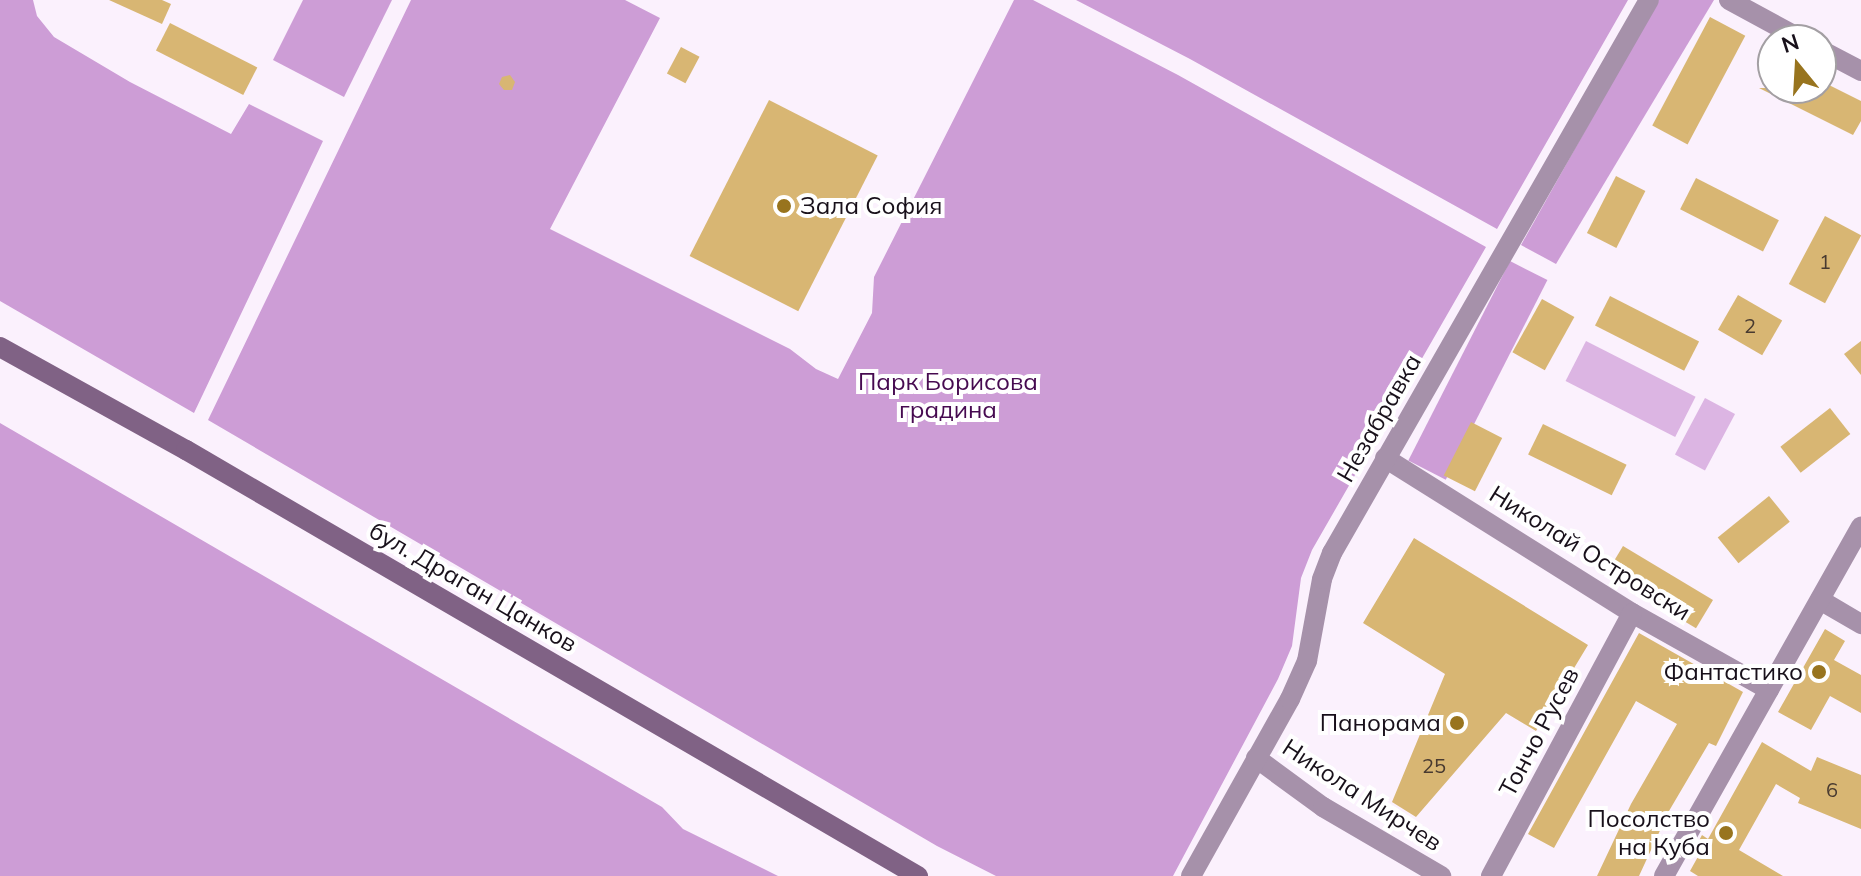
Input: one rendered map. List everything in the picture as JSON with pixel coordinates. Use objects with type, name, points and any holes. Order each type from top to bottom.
[{"type":"main road","name":"бул. Драган Цанков","points":[[0,347],[186,450],[918,876]]},
{"type":"street","name":"Незабравка","points":[[1191,876],[1307,661],[1322,579],[1332,553],[1649,0]]},
{"type":"street","points":[[1729,0],[1773,24]]},
{"type":"street","points":[[1837,58],[1861,71]]},
{"type":"street","name":"Николай Островски","points":[[1385,458],[1632,613],[1769,690]]},
{"type":"street","points":[[1664,876],[1861,527]]},
{"type":"street","points":[[1820,600],[1861,624]]},
{"type":"street","name":"Тончо Русев","points":[[1491,876],[1632,613]]},
{"type":"street","name":"Никола Мирчев","points":[[1256,758],[1323,807],[1441,876]]},
{"type":"shaded area","points":[[1586,341],[1696,397],[1675,437],[1566,381]]},
{"type":"shaded area","points":[[1705,398],[1735,414],[1705,470],[1675,455]]},
{"type":"green space","points":[[0,0],[33,0],[37,16],[54,37],[130,82],[231,134],[249,104],[323,141],[194,413],[0,301]]},
{"type":"green space","points":[[303,0],[392,0],[344,97],[273,60]]},
{"type":"green space","name":"Парк Борисова градина","points":[[411,0],[625,0],[660,18],[550,229],[790,349],[816,369],[838,379],[872,313],[874,277],[1014,0],[1033,0],[1178,75],[1486,247],[1312,550],[1301,578],[1292,646],[1278,679],[1173,876],[996,876],[937,846],[208,420]]},
{"type":"green space","points":[[1076,0],[1628,0],[1497,229],[1190,59]]},
{"type":"green space","points":[[1658,0],[1714,0],[1556,264],[1521,245]]},
{"type":"green space","points":[[1510,261],[1547,280],[1446,480],[1408,461]]},
{"type":"green space","points":[[0,423],[662,807],[683,829],[778,876],[0,876]]},
{"type":"building","points":[[109,0],[162,0],[171,4],[162,24]]},
{"type":"building","points":[[1710,17],[1745,36],[1688,144],[1652,126]]},
{"type":"building","points":[[170,23],[257,67],[243,95],[156,51]]},
{"type":"building","points":[[681,47],[700,57],[685,83],[667,73]]},
{"type":"building","points":[[510,75],[515,82],[512,90],[504,90],[499,84],[502,77]]},
{"type":"building","points":[[1837,89],[1861,101],[1861,121],[1853,135],[1791,104],[1837,104]]},
{"type":"building","name":"Зала София","points":[[769,100],[878,155],[798,311],[690,256]]},
{"type":"building","points":[[1616,176],[1645,191],[1616,248],[1587,233]]},
{"type":"building","points":[[1696,178],[1779,220],[1763,251],[1680,209]]},
{"type":"building","points":[[1825,216],[1861,235],[1825,303],[1789,284]]},
{"type":"building","points":[[1738,295],[1782,321],[1762,355],[1718,330]]},
{"type":"building","points":[[1610,296],[1699,341],[1684,371],[1595,325]]},
{"type":"building","points":[[1542,299],[1574,317],[1545,370],[1512,352]]},
{"type":"building","points":[[1861,341],[1861,375],[1844,354]]},
{"type":"building","points":[[1830,408],[1850,434],[1801,473],[1780,447]]},
{"type":"building","points":[[1471,422],[1502,438],[1475,491],[1444,475]]},
{"type":"building","points":[[1543,424],[1627,465],[1612,495],[1528,455]]},
{"type":"building","points":[[1769,496],[1790,522],[1738,563],[1718,538]]},
{"type":"building","points":[[1414,538],[1588,645],[1536,731],[1506,713],[1416,817],[1392,802],[1445,674],[1363,623]]},
{"type":"building","points":[[1623,546],[1713,600],[1696,628],[1606,574]]},
{"type":"building","points":[[1825,629],[1845,641],[1834,660],[1861,675],[1861,713],[1830,696],[1811,730],[1778,712]]},
{"type":"building","points":[[1639,633],[1743,692],[1716,746],[1709,743],[1669,811],[1639,876],[1597,876],[1631,804],[1677,724],[1636,701],[1554,848],[1528,834]]},
{"type":"building","points":[[1762,742],[1811,771],[1817,757],[1861,775],[1861,829],[1798,803],[1800,798],[1776,784],[1739,850],[1783,876],[1698,876],[1690,871],[1700,853],[1694,850],[1702,835],[1708,839]]},
{"type":"place","name":"Зала София","points":[[784,206]]},
{"type":"place","name":"Фантастико","points":[[1819,672]]},
{"type":"place","name":"Панорама","points":[[1457,723]]},
{"type":"place","name":"Посолство на Куба","points":[[1726,833]]}]
